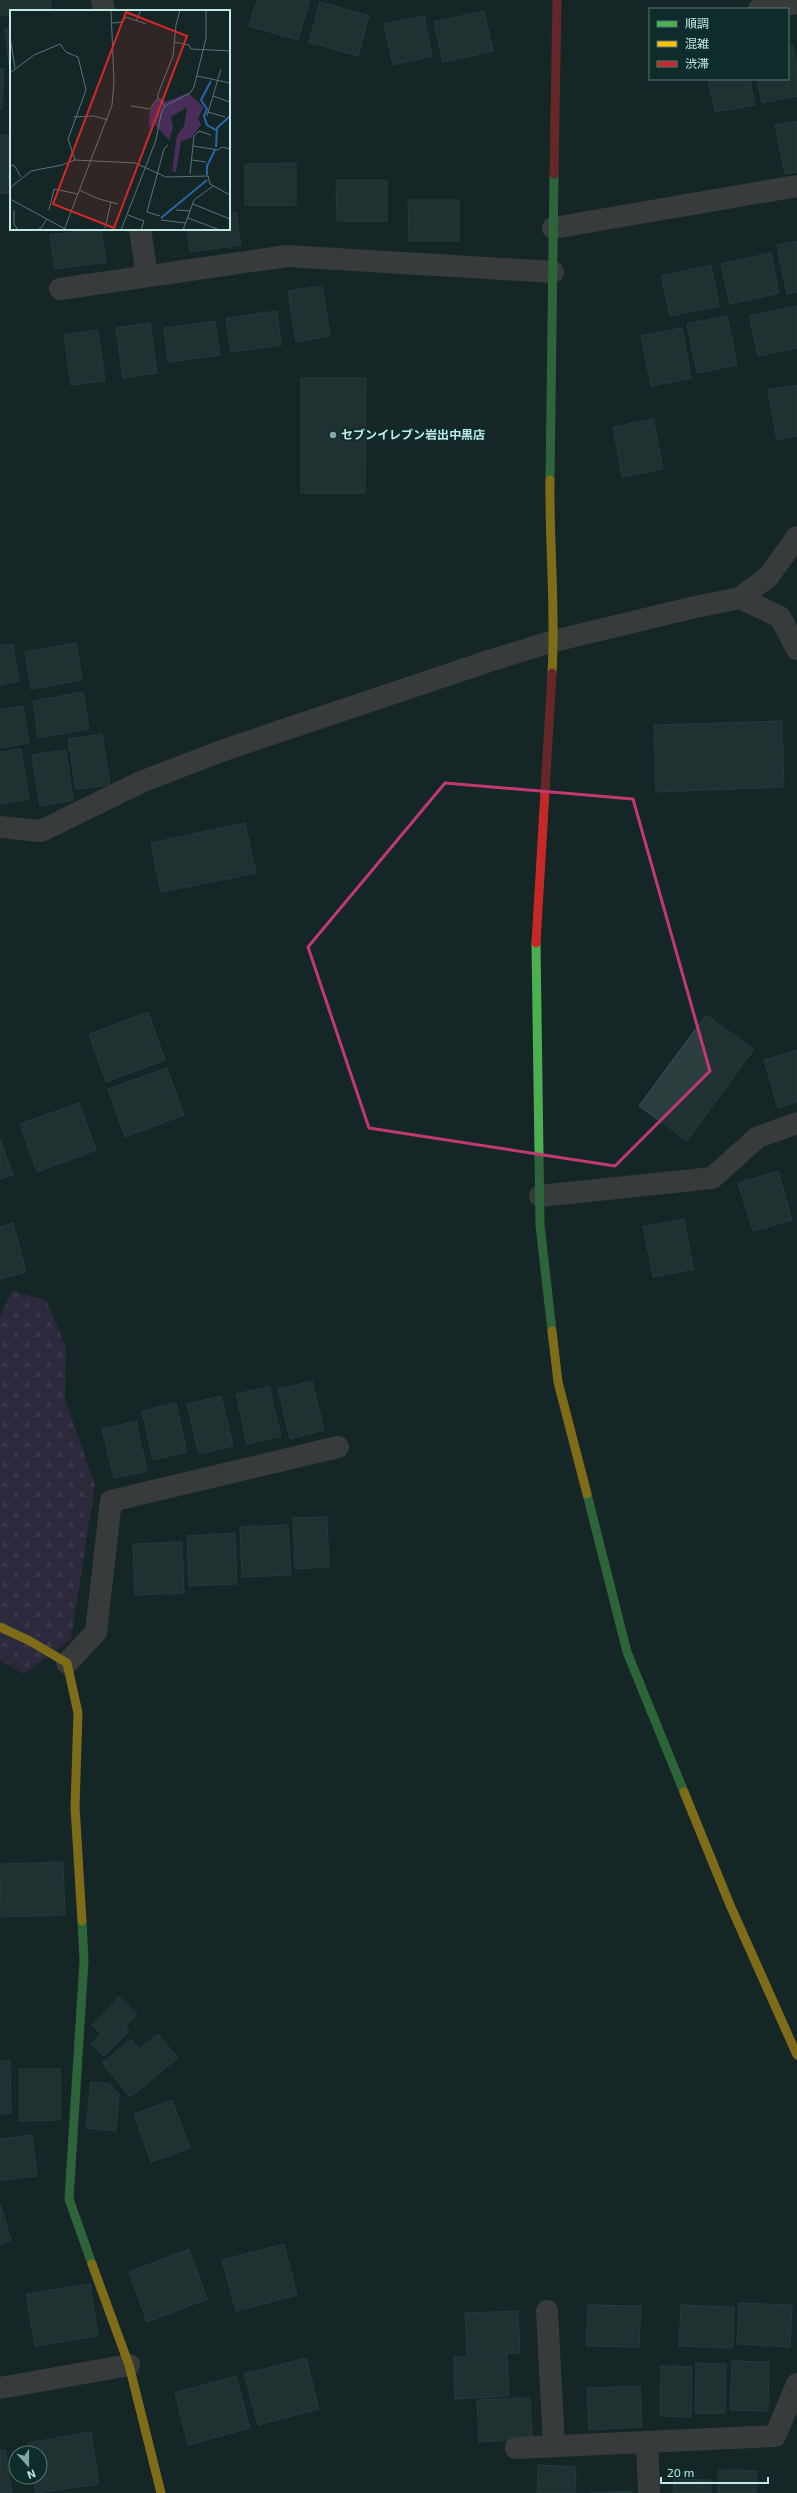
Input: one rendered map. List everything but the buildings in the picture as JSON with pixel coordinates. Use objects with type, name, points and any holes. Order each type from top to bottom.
[{"type":"street","points":[[102,0],[104,10]]},
{"type":"street","points":[[557,0],[549,533],[554,641],[536,922],[540,1225],[558,1382],[627,1652],[730,1905],[797,2056]]},
{"type":"street","points":[[765,8],[797,3]]},
{"type":"street","points":[[553,228],[584,225],[797,186]]},
{"type":"street","points":[[140,230],[147,276]]},
{"type":"street","points":[[60,290],[287,256],[553,272]]},
{"type":"street","points":[[0,827],[41,831],[141,782],[224,750],[554,641],[691,608],[740,598],[768,577],[797,537]]},
{"type":"street","points":[[740,598],[780,617],[797,649]]},
{"type":"street","points":[[540,1196],[712,1178],[758,1137],[797,1123]]},
{"type":"street","points":[[67,1663],[96,1632],[111,1501],[338,1447]]},
{"type":"street","points":[[0,1627],[30,1641],[67,1663],[78,1713],[75,1807],[84,1961],[69,2199],[129,2365],[161,2493]]},
{"type":"street","points":[[547,2311],[554,2446]]},
{"type":"street","points":[[0,2388],[129,2365]]},
{"type":"street","points":[[516,2448],[775,2436],[797,2384]]},
{"type":"street","points":[[647,2442],[649,2493]]},
{"type":"highlighted area","points":[[445,783],[633,799],[710,1071],[615,1166],[369,1128],[308,947]]},
{"type":"green space","points":[[12,1291],[46,1300],[66,1347],[65,1399],[95,1485],[71,1639],[24,1674],[0,1660],[0,1317]]},
{"type":"traffic: fast","points":[[550,480],[554,174]]},
{"type":"traffic: fast","points":[[536,943],[540,1225],[552,1331]]},
{"type":"traffic: fast","points":[[587,1494],[627,1652],[684,1792]]},
{"type":"traffic: fast","points":[[82,1921],[84,1961],[69,2199],[92,2264]]},
{"type":"traffic: slow","points":[[550,480],[553,601],[552,673]]},
{"type":"traffic: slow","points":[[552,1331],[558,1382],[587,1494]]},
{"type":"traffic: slow","points":[[0,1627],[30,1641],[67,1663],[78,1713],[75,1807],[82,1921]]},
{"type":"traffic: slow","points":[[684,1792],[730,1905],[797,2055]]},
{"type":"traffic: slow","points":[[92,2264],[129,2365],[161,2493]]},
{"type":"traffic: jam","points":[[554,174],[557,0]]},
{"type":"traffic: jam","points":[[536,943],[552,673]]},
{"type":"place","name":"セブンイレブン岩出中黒店","points":[[333,435]]}]
